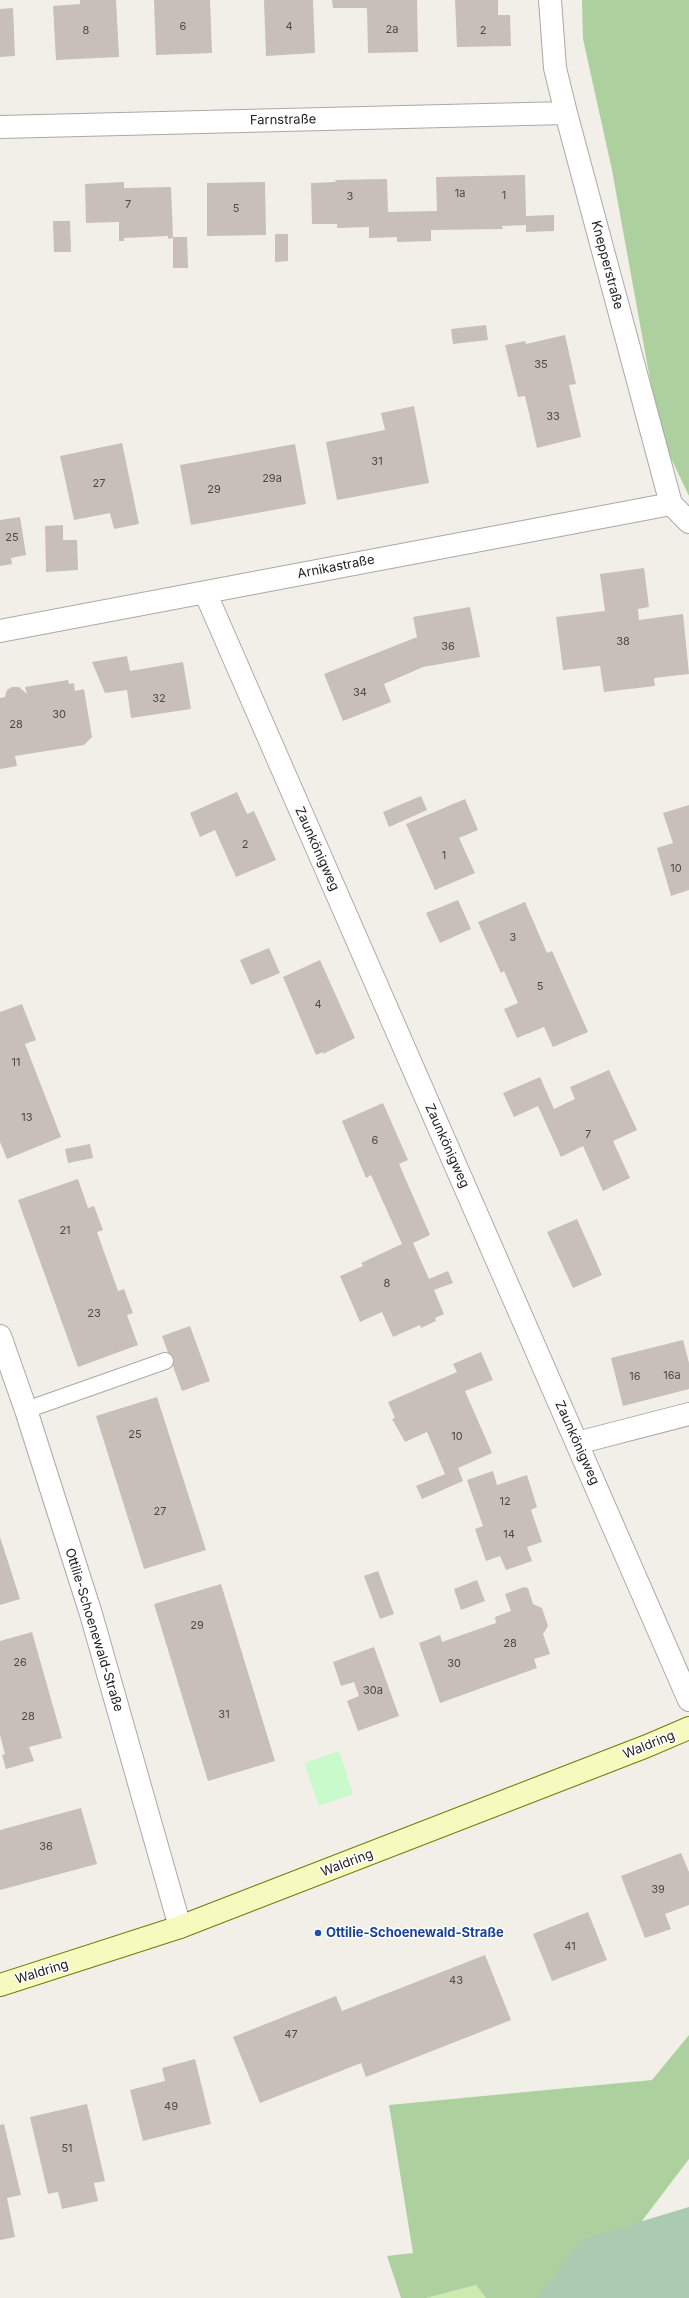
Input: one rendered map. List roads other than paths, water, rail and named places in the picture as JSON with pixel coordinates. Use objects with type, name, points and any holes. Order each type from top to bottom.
[{"type":"street","name":"Knepperstraße","points":[[550,0],[555,68],[566,113],[671,504],[689,522]]},
{"type":"street","name":"Farnstraße","points":[[0,128],[566,113]]},
{"type":"street","name":"Arnikastraße","points":[[0,631],[671,504]]},
{"type":"street","name":"Zaunkönigweg","points":[[205,592],[689,1700]]},
{"type":"street","name":"Ottilie-Schoenewald-Straße","points":[[0,1336],[26,1410],[91,1614],[180,1927]]},
{"type":"street","points":[[577,1443],[689,1414]]},
{"type":"street","name":"Waldring","points":[[0,1985],[180,1927],[640,1749],[689,1728]]},
{"type":"lane","points":[[26,1410],[165,1361]]},
{"type":"place","name":"Ottilie-Schoenewald-Straße","points":[[318,1933]]}]
